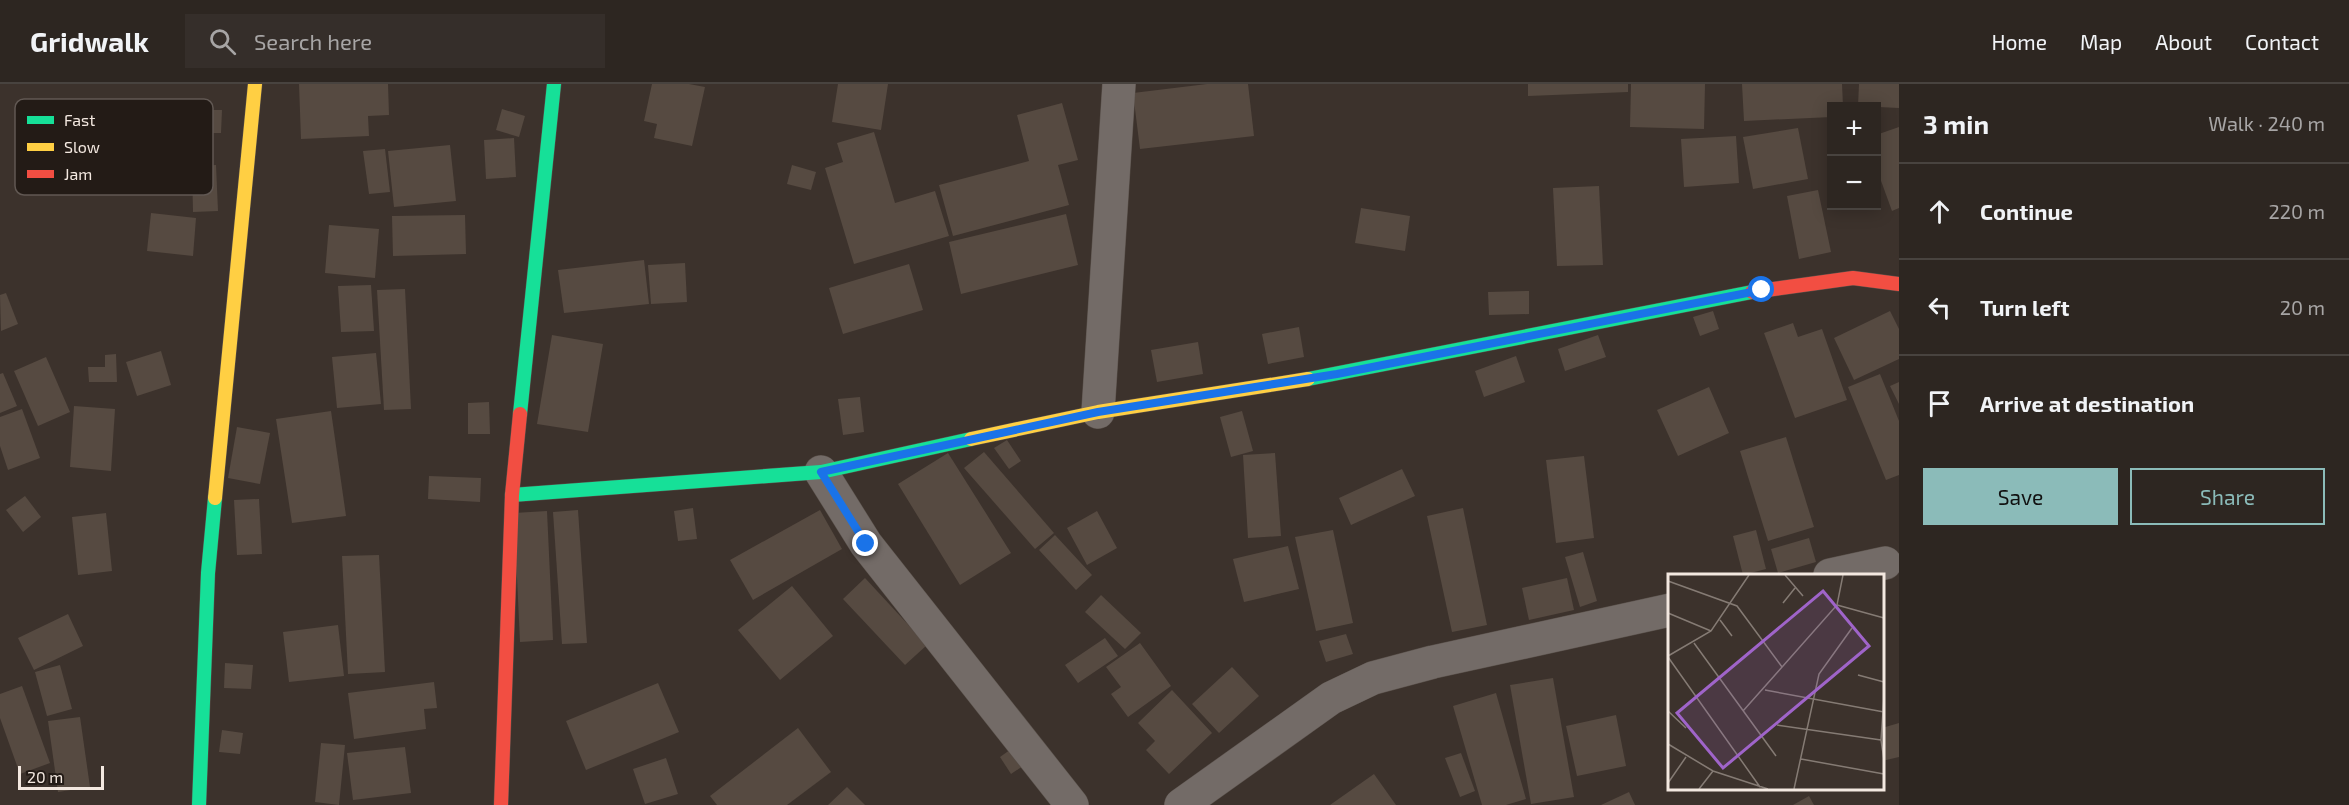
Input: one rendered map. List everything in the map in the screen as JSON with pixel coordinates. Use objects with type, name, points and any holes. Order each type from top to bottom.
[{"type":"street","points":[[199,805],[208,573],[255,84]]},
{"type":"street","points":[[501,805],[512,495],[554,84]]},
{"type":"street","points":[[1098,412],[1119,84]]},
{"type":"street","points":[[512,495],[821,472],[1098,412],[1337,374],[1762,290],[1853,278],[1899,284]]},
{"type":"street","points":[[821,472],[866,544],[1072,805]]},
{"type":"street","points":[[1838,574],[1885,563]]},
{"type":"street","points":[[1181,805],[1331,698],[1373,678],[1433,662],[1668,610]]},
{"type":"building","points":[[299,84],[388,84],[389,115],[368,116],[369,136],[301,139]]},
{"type":"building","points":[[652,84],[689,84],[705,87],[692,146],[654,138],[657,124],[644,121]]},
{"type":"building","points":[[838,84],[888,84],[881,130],[832,122]]},
{"type":"building","points":[[1207,84],[1248,84],[1254,136],[1140,149],[1133,93]]},
{"type":"building","points":[[1528,84],[1628,84],[1628,92],[1528,96]]},
{"type":"building","points":[[1631,84],[1705,84],[1704,129],[1630,127]]},
{"type":"building","points":[[1742,84],[1842,84],[1843,102],[1827,102],[1827,117],[1744,121]]},
{"type":"building","points":[[1859,84],[1899,84],[1899,108],[1881,107],[1881,102],[1858,102]]},
{"type":"building","points":[[1062,103],[1078,160],[1058,165],[1069,205],[953,236],[939,185],[1029,161],[1017,115]]},
{"type":"building","points":[[502,109],[525,116],[519,137],[496,130]]},
{"type":"building","points":[[213,110],[222,110],[221,133],[213,133]]},
{"type":"building","points":[[1899,127],[1899,208],[1892,211],[1881,181],[1881,133]]},
{"type":"building","points":[[1798,128],[1808,179],[1753,189],[1743,137]]},
{"type":"building","points":[[874,132],[895,203],[935,191],[949,236],[854,264],[825,168],[843,162],[837,143]]},
{"type":"building","points":[[1736,136],[1739,183],[1684,187],[1681,139]]},
{"type":"building","points":[[514,138],[516,177],[486,179],[484,140]]},
{"type":"building","points":[[450,145],[456,201],[394,207],[388,151]]},
{"type":"building","points":[[385,149],[390,192],[369,194],[363,151]]},
{"type":"building","points":[[213,165],[216,165],[218,211],[193,212],[193,195],[213,195]]},
{"type":"building","points":[[792,165],[816,172],[811,190],[787,184]]},
{"type":"building","points":[[1599,186],[1603,265],[1557,266],[1553,188]]},
{"type":"building","points":[[1818,190],[1831,252],[1799,259],[1787,196]]},
{"type":"building","points":[[1361,208],[1410,216],[1405,251],[1355,243]]},
{"type":"building","points":[[151,213],[196,218],[193,256],[147,251]]},
{"type":"building","points":[[1066,214],[1078,265],[961,294],[949,242]]},
{"type":"building","points":[[465,215],[466,254],[393,256],[392,216]]},
{"type":"building","points":[[329,225],[379,229],[375,278],[325,273]]},
{"type":"building","points":[[644,260],[649,304],[564,313],[558,270]]},
{"type":"building","points":[[685,263],[687,302],[651,304],[648,265]]},
{"type":"building","points":[[909,264],[923,310],[843,334],[829,288]]},
{"type":"building","points":[[371,285],[374,331],[341,332],[338,286]]},
{"type":"building","points":[[405,289],[411,409],[384,410],[377,290]]},
{"type":"building","points":[[1529,291],[1529,314],[1489,315],[1488,292]]},
{"type":"building","points":[[6,293],[18,324],[1,331],[0,295]]},
{"type":"building","points":[[1713,311],[1719,329],[1700,336],[1693,317]]},
{"type":"building","points":[[1890,311],[1899,329],[1899,359],[1854,380],[1834,338]]},
{"type":"building","points":[[1793,323],[1798,337],[1822,329],[1847,400],[1795,418],[1764,333]]},
{"type":"building","points":[[1299,327],[1304,357],[1268,364],[1262,334]]},
{"type":"building","points":[[552,335],[603,344],[588,432],[537,424]]},
{"type":"building","points":[[1598,335],[1606,357],[1565,371],[1558,349]]},
{"type":"building","points":[[1198,342],[1203,374],[1157,382],[1151,350]]},
{"type":"building","points":[[161,351],[171,385],[137,396],[126,362]]},
{"type":"building","points":[[376,353],[381,404],[337,408],[332,357]]},
{"type":"building","points":[[116,354],[117,382],[89,382],[88,367],[105,367],[105,355]]},
{"type":"building","points":[[1516,356],[1525,382],[1484,397],[1475,371]]},
{"type":"building","points":[[46,357],[70,412],[38,426],[14,371]]},
{"type":"building","points":[[3,373],[17,406],[0,413],[0,374]]},
{"type":"building","points":[[1880,374],[1899,421],[1899,475],[1886,480],[1848,387]]},
{"type":"building","points":[[1899,382],[1899,404],[1890,386]]},
{"type":"building","points":[[1709,387],[1729,433],[1678,456],[1657,410]]},
{"type":"building","points":[[860,397],[864,432],[843,435],[838,399]]},
{"type":"building","points":[[489,402],[490,434],[468,434],[468,403]]},
{"type":"building","points":[[74,406],[115,409],[111,471],[70,467]]},
{"type":"building","points":[[22,409],[40,458],[8,470],[0,446],[0,417]]},
{"type":"building","points":[[331,411],[346,516],[292,523],[276,419]]},
{"type":"building","points":[[1242,411],[1253,451],[1231,457],[1220,417]]},
{"type":"building","points":[[237,427],[270,433],[260,484],[228,478]]},
{"type":"building","points":[[1786,437],[1814,527],[1768,541],[1740,451]]},
{"type":"building","points":[[1007,440],[1021,461],[1009,469],[994,448]]},
{"type":"building","points":[[984,452],[1054,533],[1035,549],[964,468]]},
{"type":"building","points":[[948,453],[1011,553],[960,585],[898,484]]},
{"type":"building","points":[[1275,453],[1281,536],[1248,538],[1243,455]]},
{"type":"building","points":[[1584,456],[1594,538],[1556,543],[1546,460]]},
{"type":"building","points":[[1402,469],[1415,496],[1351,525],[1339,498]]},
{"type":"building","points":[[429,476],[481,478],[480,502],[428,499]]},
{"type":"building","points":[[25,496],[41,517],[23,532],[6,510]]},
{"type":"building","points":[[259,499],[262,554],[237,555],[234,500]]},
{"type":"building","points":[[693,508],[697,539],[678,541],[674,511]]},
{"type":"building","points":[[1463,508],[1487,625],[1452,632],[1427,516]]},
{"type":"building","points":[[578,510],[587,643],[562,644],[553,512]]},
{"type":"building","points":[[820,510],[842,549],[753,600],[730,560]]},
{"type":"building","points":[[547,511],[553,640],[520,642],[514,513]]},
{"type":"building","points":[[1097,511],[1117,548],[1087,565],[1067,528]]},
{"type":"building","points":[[106,513],[112,571],[78,575],[72,517]]},
{"type":"building","points":[[1333,530],[1353,623],[1316,631],[1295,537]]},
{"type":"building","points":[[1756,530],[1766,569],[1743,574],[1733,536]]},
{"type":"building","points":[[1055,535],[1092,575],[1076,590],[1039,550]]},
{"type":"building","points":[[1809,538],[1816,562],[1778,573],[1771,549]]},
{"type":"building","points":[[1288,546],[1299,589],[1244,602],[1233,559]]},
{"type":"building","points":[[1583,552],[1597,601],[1580,607],[1565,557]]},
{"type":"building","points":[[379,555],[385,672],[348,674],[342,556]]},
{"type":"building","points":[[865,578],[927,645],[905,665],[843,599]]},
{"type":"building","points":[[1567,578],[1574,610],[1529,620],[1522,588]]},
{"type":"building","points":[[792,586],[833,636],[780,680],[738,630]]},
{"type":"building","points":[[1101,595],[1141,633],[1125,649],[1085,612]]},
{"type":"building","points":[[68,614],[83,646],[34,670],[18,638]]},
{"type":"building","points":[[338,625],[344,676],[289,682],[283,632]]},
{"type":"building","points":[[1346,634],[1353,654],[1326,662],[1319,641]]},
{"type":"building","points":[[1105,638],[1118,656],[1078,683],[1065,665]]},
{"type":"building","points":[[1140,643],[1171,686],[1128,717],[1111,694],[1121,687],[1106,667]]},
{"type":"building","points":[[225,663],[253,665],[251,689],[224,688]]},
{"type":"building","points":[[60,665],[72,709],[47,716],[35,672]]},
{"type":"building","points":[[1232,667],[1259,696],[1219,733],[1192,704]]},
{"type":"building","points":[[1553,678],[1574,797],[1531,804],[1510,685]]},
{"type":"building","points":[[434,682],[437,708],[424,709],[426,729],[354,739],[348,693]]},
{"type":"building","points":[[658,683],[679,732],[586,770],[566,721]]},
{"type":"building","points":[[22,686],[50,763],[20,774],[0,718],[0,694]]},
{"type":"building","points":[[1172,690],[1212,733],[1169,774],[1146,750],[1155,741],[1138,723]]},
{"type":"building","points":[[1496,693],[1526,799],[1506,805],[1482,805],[1453,706]]},
{"type":"building","points":[[1616,715],[1626,766],[1577,776],[1566,726]]},
{"type":"building","points":[[80,717],[90,787],[58,792],[48,721]]},
{"type":"building","points":[[1899,723],[1899,757],[1884,761],[1884,727]]},
{"type":"building","points":[[798,728],[831,772],[787,805],[717,805],[710,796]]},
{"type":"building","points":[[222,730],[243,733],[240,754],[219,752]]},
{"type":"building","points":[[321,743],[345,745],[339,805],[315,802]]},
{"type":"building","points":[[405,747],[411,793],[353,800],[347,753]]},
{"type":"building","points":[[1014,747],[1026,764],[1011,774],[1000,757]]},
{"type":"building","points":[[1461,753],[1475,791],[1460,797],[1445,758]]},
{"type":"building","points":[[666,758],[678,794],[645,804],[633,769]]},
{"type":"building","points":[[1374,774],[1396,805],[1330,805]]},
{"type":"building","points":[[847,787],[865,805],[828,805]]},
{"type":"building","points":[[1629,792],[1635,805],[1601,805]]},
{"type":"building","points":[[1809,796],[1814,805],[1793,805]]},
{"type":"traffic: fast","points":[[520,414],[554,84]]},
{"type":"traffic: fast","points":[[1308,379],[1752,292]]},
{"type":"traffic: fast","points":[[512,495],[821,472],[971,439]]},
{"type":"traffic: fast","points":[[199,805],[208,573],[215,498]]},
{"type":"traffic: slow","points":[[215,498],[255,84]]},
{"type":"traffic: slow","points":[[971,439],[1098,412],[1308,379]]},
{"type":"traffic: jam","points":[[1752,292],[1853,278],[1899,284]]},
{"type":"traffic: jam","points":[[501,805],[512,495],[520,414]]},
{"type":"route","points":[[866,544],[821,472],[1098,412],[1337,374],[1762,290]]}]
